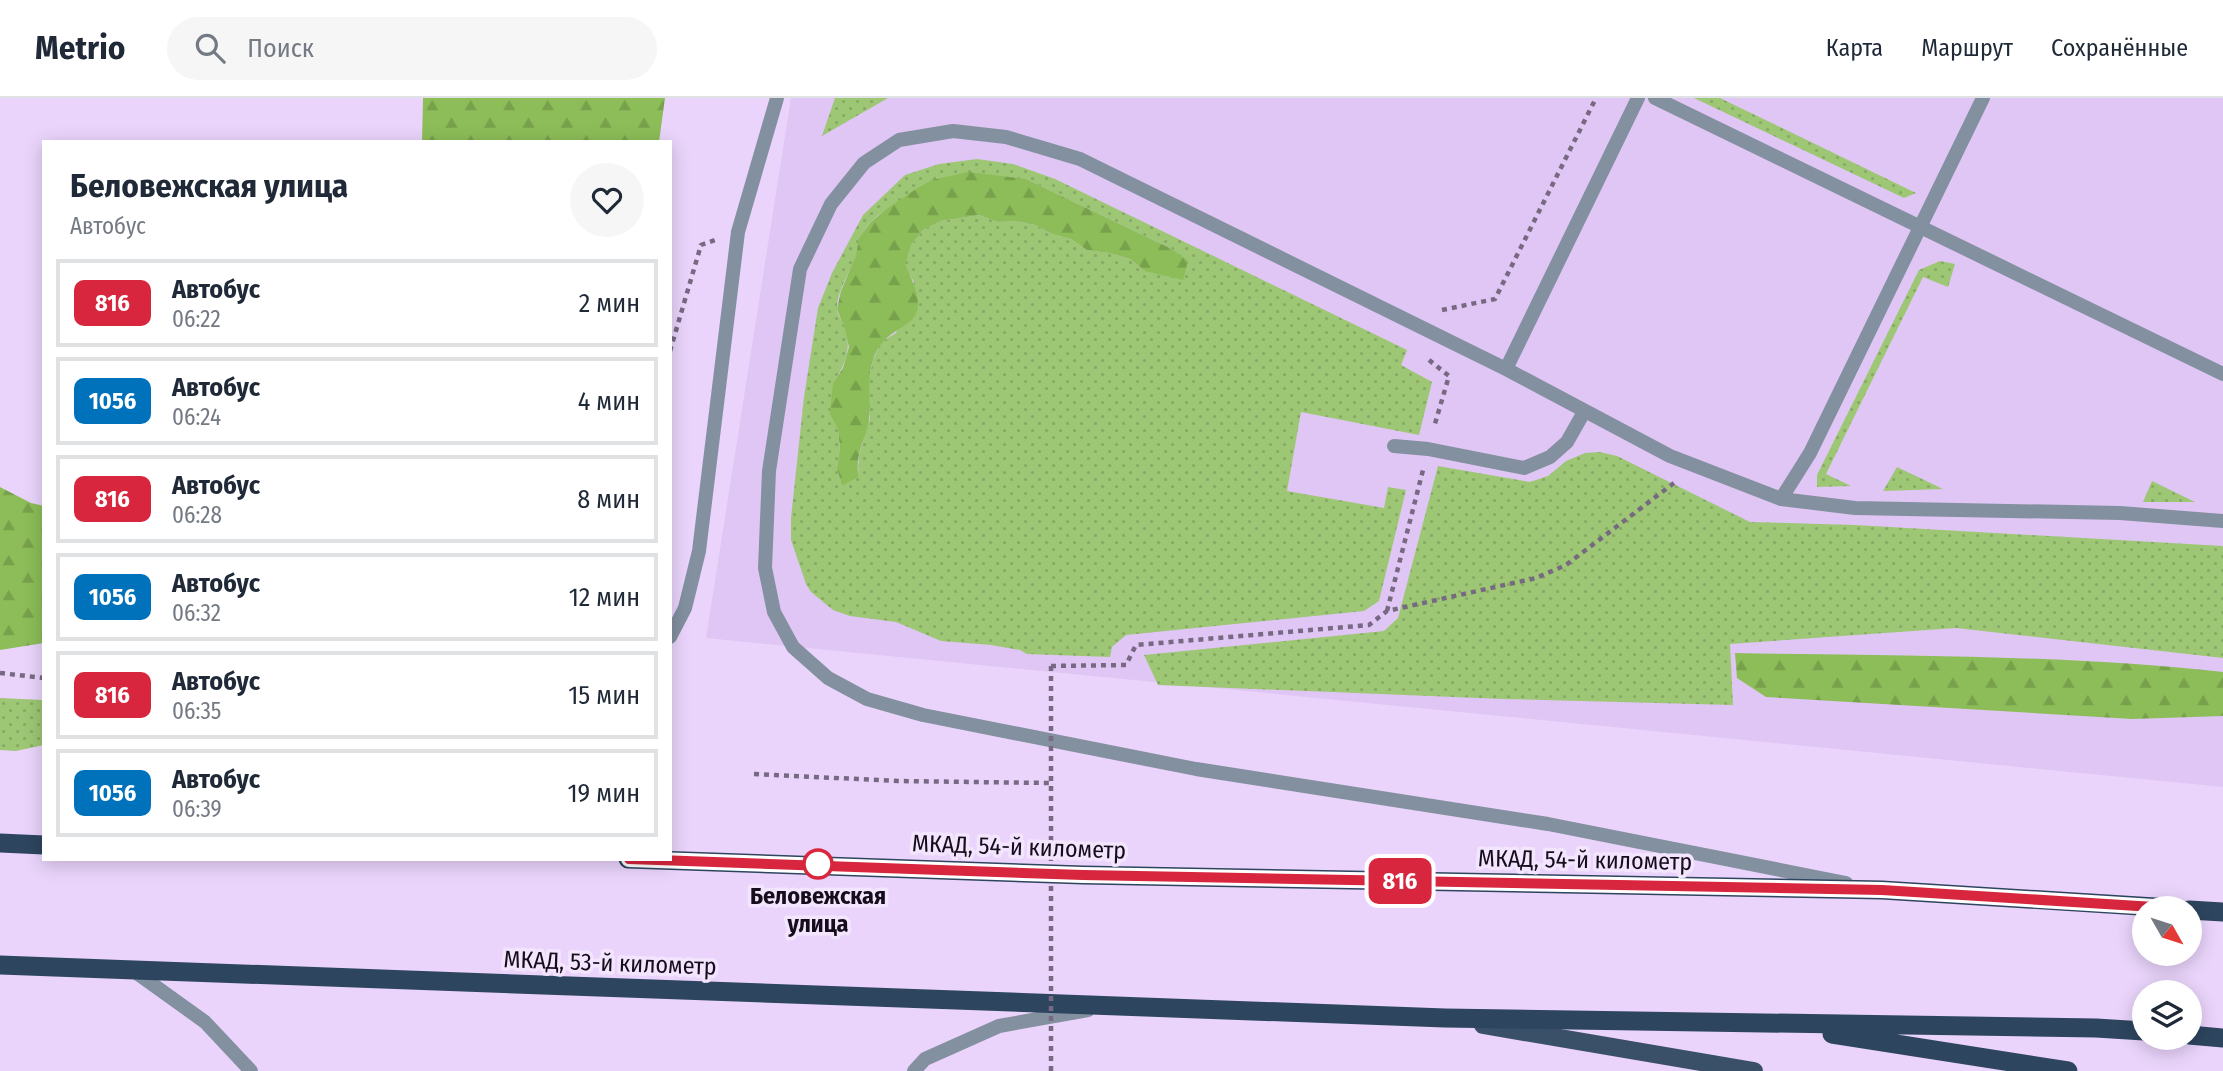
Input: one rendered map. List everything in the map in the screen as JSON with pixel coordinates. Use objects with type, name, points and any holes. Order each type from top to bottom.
[{"type":"highway","points":[[0,844],[42,844]]},
{"type":"highway","name":"МКАД, 54-й километр","points":[[672,860],[1083,875],[1882,890],[2132,906]]},
{"type":"highway","points":[[2202,911],[2223,912]]},
{"type":"highway","name":"МКАД, 53-й километр","points":[[0,965],[1445,1018]]},
{"type":"highway","points":[[1445,1018],[2132,1030]]},
{"type":"highway","points":[[1762,1023],[2068,1071]]},
{"type":"highway","points":[[2202,1036],[2223,1038]]},
{"type":"main road","points":[[1445,1018],[1754,1071]]},
{"type":"lane","points":[[672,633],[685,608],[699,551],[738,232],[777,98]]},
{"type":"lane","points":[[1506,369],[1638,98]]},
{"type":"lane","points":[[1655,98],[2223,374]]},
{"type":"lane","points":[[1781,499],[1810,453],[1983,98]]},
{"type":"lane","points":[[1882,890],[1548,824],[1196,769],[923,715],[867,699],[828,678],[793,647],[774,612],[765,568],[769,471],[800,269],[831,204],[864,163],[899,140],[953,131],[1006,137],[1080,159],[1506,369],[1688,464],[1781,499],[1855,508],[2072,511],[2223,521]]},
{"type":"lane","points":[[1394,446],[1428,449],[1524,468],[1550,457],[1567,442],[1584,412]]},
{"type":"lane","points":[[133,970],[205,1022],[251,1071]]},
{"type":"lane","points":[[914,1071],[925,1059],[999,1027],[1111,1006]]},
{"type":"path","points":[[1442,310],[1495,299],[1596,98]]},
{"type":"path","points":[[672,344],[701,245],[738,232]]},
{"type":"path","points":[[1387,611],[1449,376],[1421,354]]},
{"type":"path","points":[[1051,1071],[1051,666],[1126,666],[1136,645],[1369,625],[1387,611],[1536,578],[1566,565],[1679,479],[1688,464]]},
{"type":"path","points":[[0,673],[42,678]]},
{"type":"path","points":[[754,774],[898,781],[1050,783]]},
{"type":"shaded area","points":[[791,98],[2223,98],[2223,787],[706,638]]},
{"type":"green space","points":[[423,98],[665,98],[659,140],[422,140]]},
{"type":"green space","points":[[835,98],[888,98],[822,136]]},
{"type":"green space","points":[[1694,98],[1720,98],[1916,193],[1904,198]]},
{"type":"green space","points":[[977,159],[1013,164],[1055,179],[1407,350],[1401,365],[1432,382],[1419,435],[1301,412],[1287,491],[1384,508],[1388,487],[1406,490],[1379,601],[1364,611],[1126,635],[1112,647],[1110,657],[1027,654],[1020,650],[991,645],[941,641],[896,622],[850,616],[833,610],[811,592],[791,540],[791,518],[804,397],[818,308],[832,273],[863,215],[905,175],[939,164]],"holes":[[[1026,179],[1172,249],[1187,261],[1145,271],[1130,259],[1087,250],[1071,239],[1017,221],[998,222],[979,215],[941,221],[923,230],[911,245],[904,264],[914,282],[896,333],[881,342],[873,360],[869,378],[870,418],[859,455],[858,476],[842,486],[837,468],[840,448],[833,383],[844,363],[848,343],[837,310],[838,301],[864,231],[881,213],[901,201]]]},
{"type":"green space","points":[[968,172],[1026,179],[1172,249],[1188,261],[1183,280],[1145,271],[1130,259],[1087,250],[1071,239],[1017,221],[998,222],[979,215],[941,221],[923,230],[911,245],[905,264],[915,288],[918,304],[915,315],[880,345],[873,360],[869,419],[858,458],[858,477],[842,486],[837,468],[840,448],[838,429],[830,414],[833,383],[843,368],[849,347],[837,309],[841,291],[856,256],[859,238],[871,222],[916,189],[932,180]]},
{"type":"green space","points":[[1940,261],[1955,264],[1948,287],[1923,277],[1826,474],[1851,486],[1817,487],[1817,475],[1919,270]]},
{"type":"green space","points":[[1600,452],[1617,456],[1750,522],[1855,525],[2223,546],[2223,658],[1956,628],[1730,644],[1733,705],[1158,685],[1144,655],[1384,631],[1398,618],[1438,466],[1530,482],[1548,476],[1566,461],[1585,453]]},
{"type":"green space","points":[[1897,467],[1943,489],[1883,491]]},
{"type":"green space","points":[[2152,481],[2195,502],[2143,502]]},
{"type":"green space","points":[[0,487],[31,503],[42,506],[42,643],[0,650]]},
{"type":"green space","points":[[1735,653],[2040,659],[2223,672],[2223,716],[2132,719],[1766,697],[1737,678]]},
{"type":"green space","points":[[0,698],[42,700],[42,745],[16,751],[0,750]]},
{"type":"bus line","name":"816","points":[[672,860],[1083,875],[1882,890],[2132,905]]},
{"type":"place","name":"Беловежская улица","points":[[818,864]]}]
